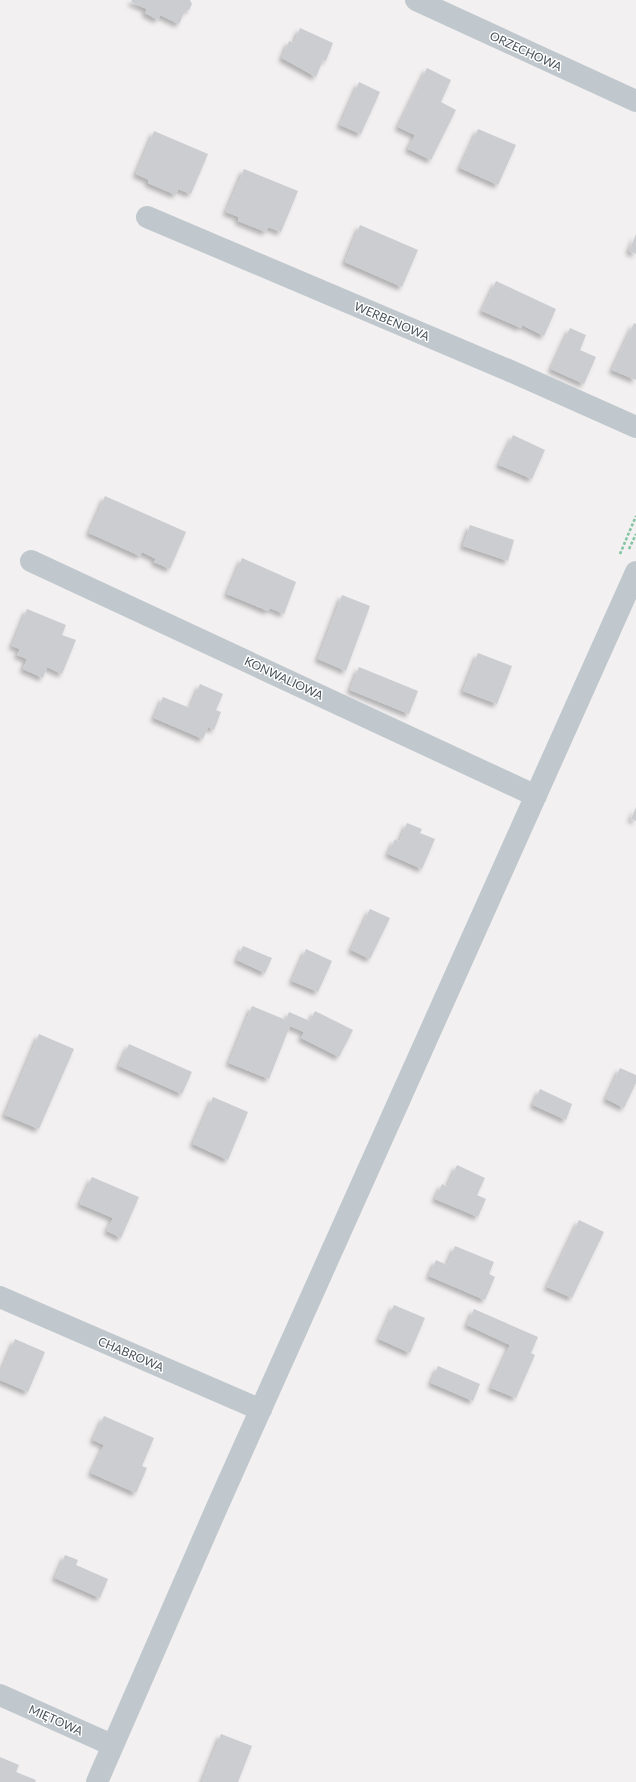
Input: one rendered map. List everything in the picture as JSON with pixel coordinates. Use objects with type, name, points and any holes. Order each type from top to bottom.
[{"type":"street","name":"ORZECHOWA","points":[[416,0],[636,101]]},
{"type":"street","name":"WERBENOWA","points":[[147,217],[508,370],[636,427]]},
{"type":"street","name":"KONWALIOWA","points":[[31,561],[536,796]]},
{"type":"street","points":[[97,1782],[112,1745],[261,1410],[635,575]]},
{"type":"street","name":"CHABROWA","points":[[0,1297],[261,1410]]},
{"type":"street","name":"MIĘTOWA","points":[[0,1695],[112,1745]]},
{"type":"building","points":[[132,0],[190,0],[192,4],[189,10],[185,11],[179,24],[160,15],[158,20],[145,13],[147,9],[131,2]]},
{"type":"building","points":[[300,28],[333,43],[326,61],[323,60],[316,77],[282,58],[289,41],[294,43]]},
{"type":"building","points":[[427,68],[451,80],[441,102],[456,110],[431,160],[408,149],[415,135],[398,127]]},
{"type":"building","points":[[359,82],[380,92],[361,134],[340,125]]},
{"type":"building","points":[[478,129],[516,145],[498,185],[460,168]]},
{"type":"building","points":[[154,131],[208,154],[191,194],[178,189],[176,195],[148,183],[149,180],[136,174]]},
{"type":"building","points":[[244,169],[298,191],[281,232],[268,227],[266,232],[238,221],[239,217],[226,212]]},
{"type":"building","points":[[360,225],[418,250],[402,287],[345,262]]},
{"type":"building","points":[[636,234],[636,254],[629,251]]},
{"type":"building","points":[[496,281],[556,309],[544,336],[522,325],[521,328],[482,311]]},
{"type":"building","points":[[634,323],[636,324],[636,380],[612,370]]},
{"type":"building","points":[[570,328],[586,335],[580,350],[596,357],[584,384],[551,369]]},
{"type":"building","points":[[513,435],[545,450],[532,479],[499,465]]},
{"type":"building","points":[[105,496],[186,532],[170,569],[154,562],[156,559],[142,552],[140,556],[89,533]]},
{"type":"building","points":[[470,525],[514,540],[508,561],[463,546]]},
{"type":"building","points":[[242,558],[296,582],[284,614],[270,608],[268,611],[227,594]]},
{"type":"building","points":[[342,595],[370,606],[346,671],[318,659]]},
{"type":"building","points":[[27,609],[66,625],[62,635],[76,640],[62,674],[47,667],[43,678],[23,669],[27,659],[17,655],[20,649],[12,646]]},
{"type":"building","points":[[478,653],[512,666],[497,704],[463,691]]},
{"type":"building","points":[[359,667],[418,691],[409,714],[350,690]]},
{"type":"building","points":[[200,684],[223,694],[216,710],[221,712],[214,730],[208,727],[203,739],[154,718],[163,697],[190,708]]},
{"type":"building","points":[[636,807],[636,821],[631,819]]},
{"type":"building","points":[[407,823],[422,829],[420,833],[435,839],[422,869],[388,854],[395,839],[399,842]]},
{"type":"building","points":[[370,909],[390,918],[370,959],[351,950]]},
{"type":"building","points":[[243,946],[272,958],[265,973],[237,960]]},
{"type":"building","points":[[306,949],[332,961],[318,992],[292,981]]},
{"type":"building","points":[[252,1006],[286,1020],[289,1012],[310,1021],[315,1011],[353,1030],[339,1057],[301,1038],[304,1032],[290,1026],[269,1079],[229,1063]]},
{"type":"building","points":[[39,1034],[74,1049],[39,1129],[5,1115]]},
{"type":"building","points":[[129,1044],[192,1072],[182,1094],[119,1066]]},
{"type":"building","points":[[620,1068],[636,1075],[636,1083],[624,1108],[606,1099]]},
{"type":"building","points":[[540,1089],[572,1104],[566,1120],[533,1105]]},
{"type":"building","points":[[213,1097],[248,1112],[228,1160],[193,1144]]},
{"type":"building","points":[[457,1165],[485,1178],[477,1195],[486,1199],[478,1217],[435,1199],[442,1184],[447,1187]]},
{"type":"building","points":[[92,1177],[139,1197],[121,1238],[107,1231],[113,1218],[80,1204]]},
{"type":"building","points":[[579,1220],[604,1232],[572,1298],[547,1287]]},
{"type":"building","points":[[455,1246],[494,1262],[489,1274],[495,1277],[485,1300],[429,1276],[436,1260],[447,1265]]},
{"type":"building","points":[[394,1305],[425,1318],[410,1353],[379,1339]]},
{"type":"building","points":[[474,1309],[538,1337],[531,1353],[535,1355],[516,1398],[491,1388],[510,1345],[467,1325]]},
{"type":"building","points":[[15,1339],[45,1352],[28,1392],[0,1380],[0,1374]]},
{"type":"building","points":[[438,1366],[480,1384],[473,1401],[431,1383]]},
{"type":"building","points":[[104,1416],[154,1438],[142,1466],[147,1468],[136,1493],[91,1473],[104,1445],[93,1440]]},
{"type":"building","points":[[65,1555],[78,1560],[76,1565],[108,1579],[100,1598],[55,1578]]},
{"type":"building","points":[[221,1734],[252,1746],[238,1782],[202,1782]]},
{"type":"building","points":[[0,1757],[19,1765],[16,1772],[36,1780],[35,1782],[0,1782]]}]
